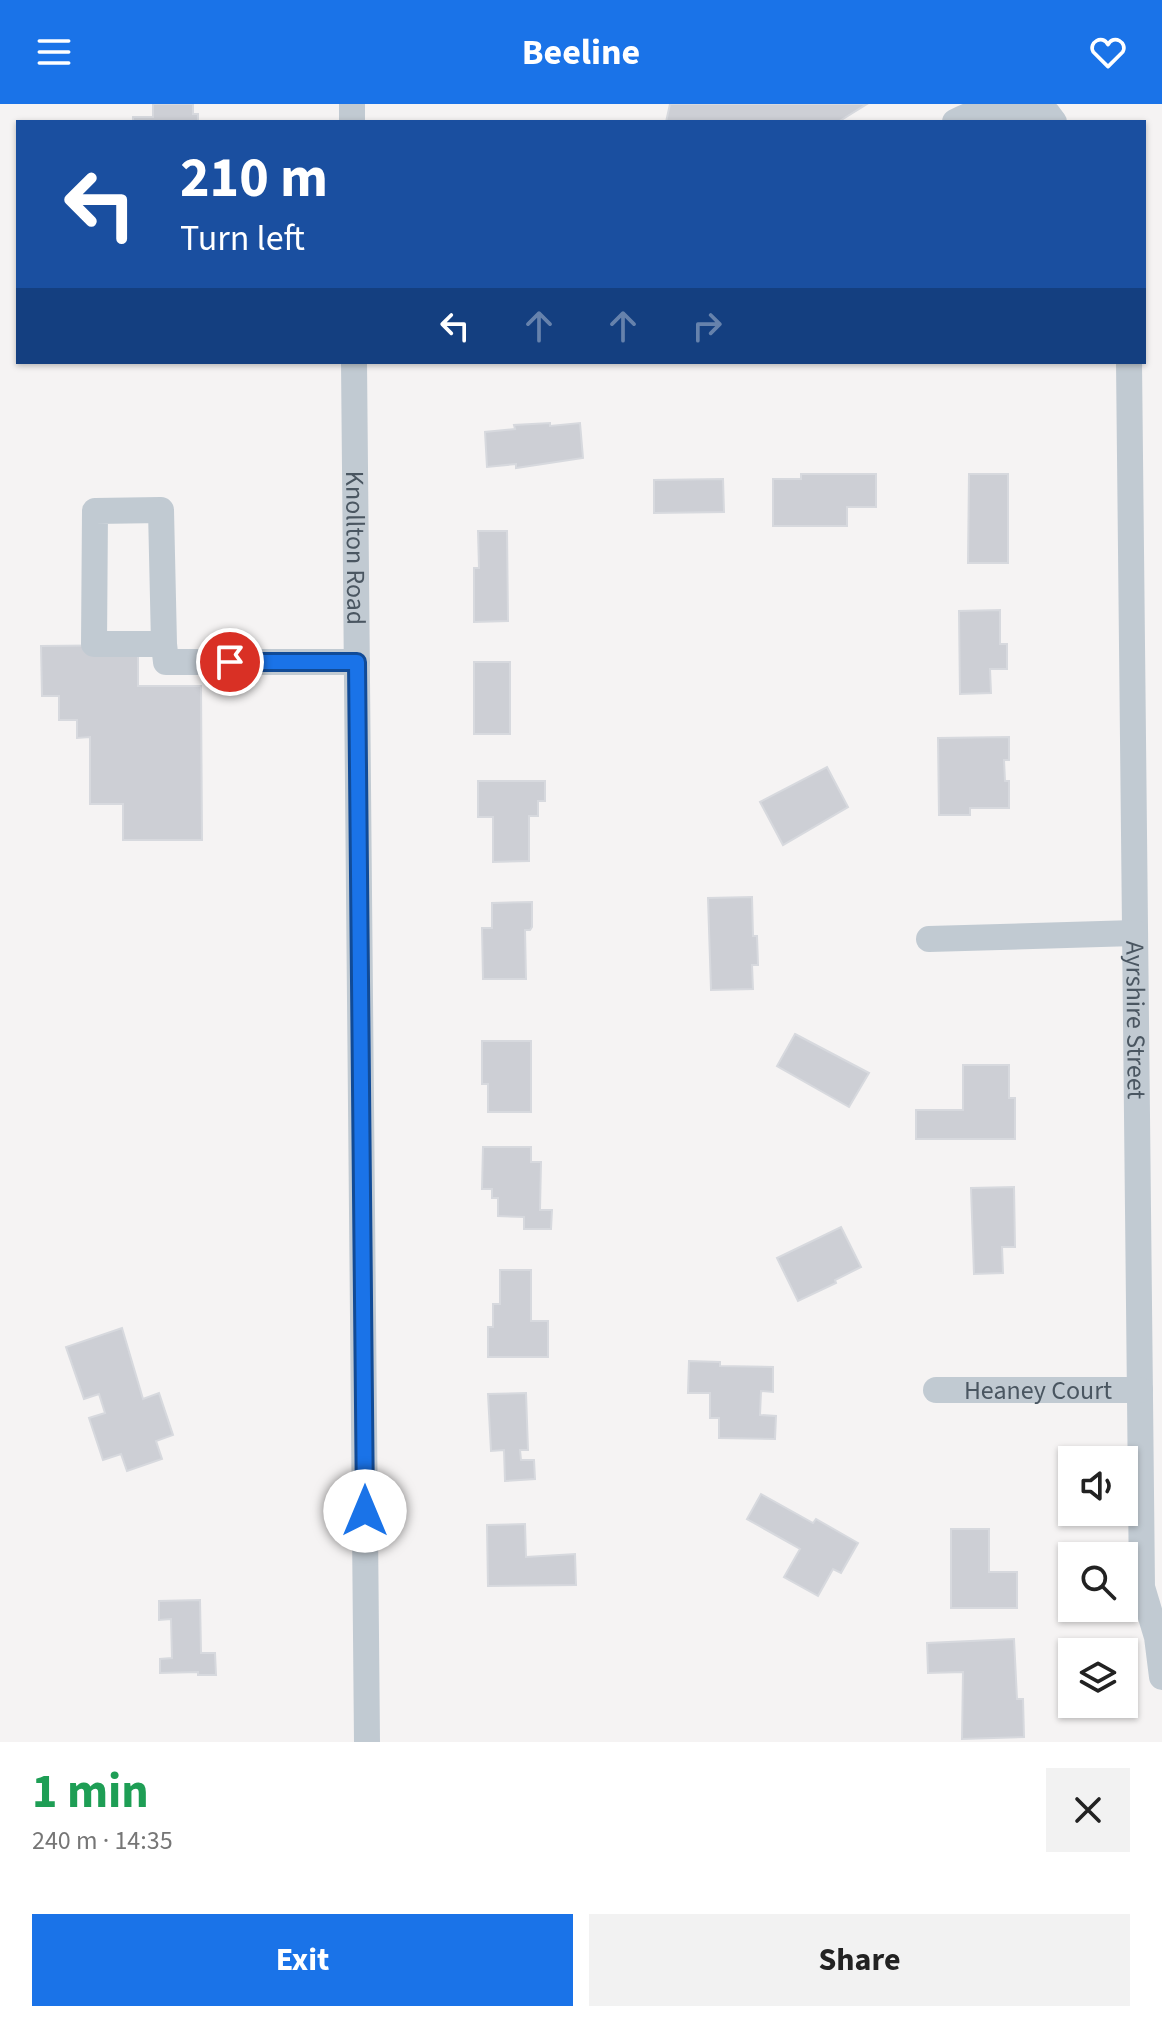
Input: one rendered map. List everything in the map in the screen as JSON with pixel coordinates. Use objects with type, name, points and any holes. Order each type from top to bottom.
[{"type":"street","points":[[958,120],[976,110],[1015,108],[1048,114],[1052,120]]},
{"type":"street","name":"Knollton Road","points":[[354,364],[367,1742]]},
{"type":"street","name":"Ayrshire Street","points":[[1129,364],[1142,1587],[1157,1637],[1162,1677]]},
{"type":"street","points":[[164,644],[94,644],[95,511],[161,510],[166,662],[357,662]]},
{"type":"street","points":[[929,939],[1135,933]]},
{"type":"street","name":"Heaney Court","points":[[936,1390],[1140,1390]]},
{"type":"building","points":[[153,104],[193,104],[193,114],[198,114],[198,120],[133,120],[133,117],[153,117]]},
{"type":"building","points":[[670,104],[867,104],[841,120],[666,120]]},
{"type":"building","points":[[550,423],[550,426],[580,423],[583,458],[516,468],[516,464],[487,467],[485,432],[515,429],[514,425]]},
{"type":"building","points":[[801,474],[876,474],[876,507],[847,507],[847,526],[773,526],[773,479],[801,479]]},
{"type":"building","points":[[969,474],[1008,474],[1008,563],[968,563]]},
{"type":"building","points":[[723,479],[724,512],[654,513],[654,480]]},
{"type":"building","points":[[478,531],[507,531],[508,621],[474,622],[474,568],[479,568]]},
{"type":"building","points":[[1000,610],[1000,644],[1007,644],[1007,669],[990,669],[991,693],[960,694],[959,611]]},
{"type":"building","points":[[138,645],[138,686],[201,686],[202,840],[123,840],[123,804],[90,804],[90,737],[77,738],[77,720],[59,720],[59,696],[42,696],[41,646]]},
{"type":"building","points":[[474,662],[510,662],[510,734],[474,734]]},
{"type":"building","points":[[1009,737],[1009,760],[1004,760],[1005,781],[1009,781],[1009,808],[970,808],[970,815],[939,815],[938,738]]},
{"type":"building","points":[[827,767],[848,807],[783,845],[760,802]]},
{"type":"building","points":[[478,781],[545,781],[545,801],[538,801],[538,816],[529,816],[529,861],[493,862],[493,817],[478,817]]},
{"type":"building","points":[[752,897],[753,936],[757,936],[758,965],[752,965],[753,989],[711,990],[708,898]]},
{"type":"building","points":[[532,902],[532,927],[525,930],[526,979],[483,979],[482,928],[492,928],[492,903]]},
{"type":"building","points":[[795,1034],[869,1073],[849,1107],[777,1066]]},
{"type":"building","points":[[482,1041],[531,1041],[531,1112],[488,1112],[488,1084],[482,1084]]},
{"type":"building","points":[[963,1065],[1009,1065],[1009,1098],[1015,1098],[1015,1139],[916,1139],[916,1110],[963,1110]]},
{"type":"building","points":[[483,1147],[531,1147],[531,1162],[541,1162],[540,1210],[552,1210],[551,1229],[524,1229],[524,1217],[498,1216],[498,1198],[492,1198],[492,1189],[482,1189]]},
{"type":"building","points":[[1014,1187],[1015,1247],[1002,1247],[1003,1273],[974,1274],[971,1188]]},
{"type":"building","points":[[841,1227],[861,1267],[798,1301],[777,1258]]},
{"type":"building","points":[[500,1270],[531,1270],[531,1321],[548,1321],[548,1357],[488,1357],[488,1327],[493,1327],[493,1304],[500,1304]]},
{"type":"building","points":[[122,1328],[143,1399],[159,1393],[173,1435],[156,1441],[162,1459],[127,1471],[121,1454],[103,1460],[89,1418],[105,1413],[99,1394],[84,1399],[66,1347]]},
{"type":"building","points":[[689,1361],[720,1362],[720,1366],[773,1367],[773,1392],[761,1391],[760,1415],[776,1416],[775,1439],[719,1438],[719,1418],[710,1418],[710,1393],[688,1393]]},
{"type":"building","points":[[526,1393],[528,1450],[520,1450],[521,1460],[534,1460],[535,1479],[505,1481],[504,1450],[491,1451],[488,1394]]},
{"type":"building","points":[[761,1494],[813,1523],[816,1519],[858,1543],[841,1573],[833,1569],[818,1596],[784,1577],[800,1549],[747,1519]]},
{"type":"building","points":[[525,1524],[526,1557],[575,1554],[576,1585],[488,1586],[487,1525]]},
{"type":"building","points":[[951,1529],[989,1529],[989,1572],[1017,1572],[1017,1608],[951,1608]]},
{"type":"building","points":[[200,1600],[201,1653],[215,1653],[216,1675],[160,1673],[160,1659],[172,1658],[171,1619],[159,1620],[159,1601]]},
{"type":"building","points":[[1014,1639],[1017,1699],[1023,1699],[1024,1737],[962,1739],[963,1672],[928,1673],[927,1643]]},
{"type":"route","points":[[230,662],[357,662],[365,1511]]}]
